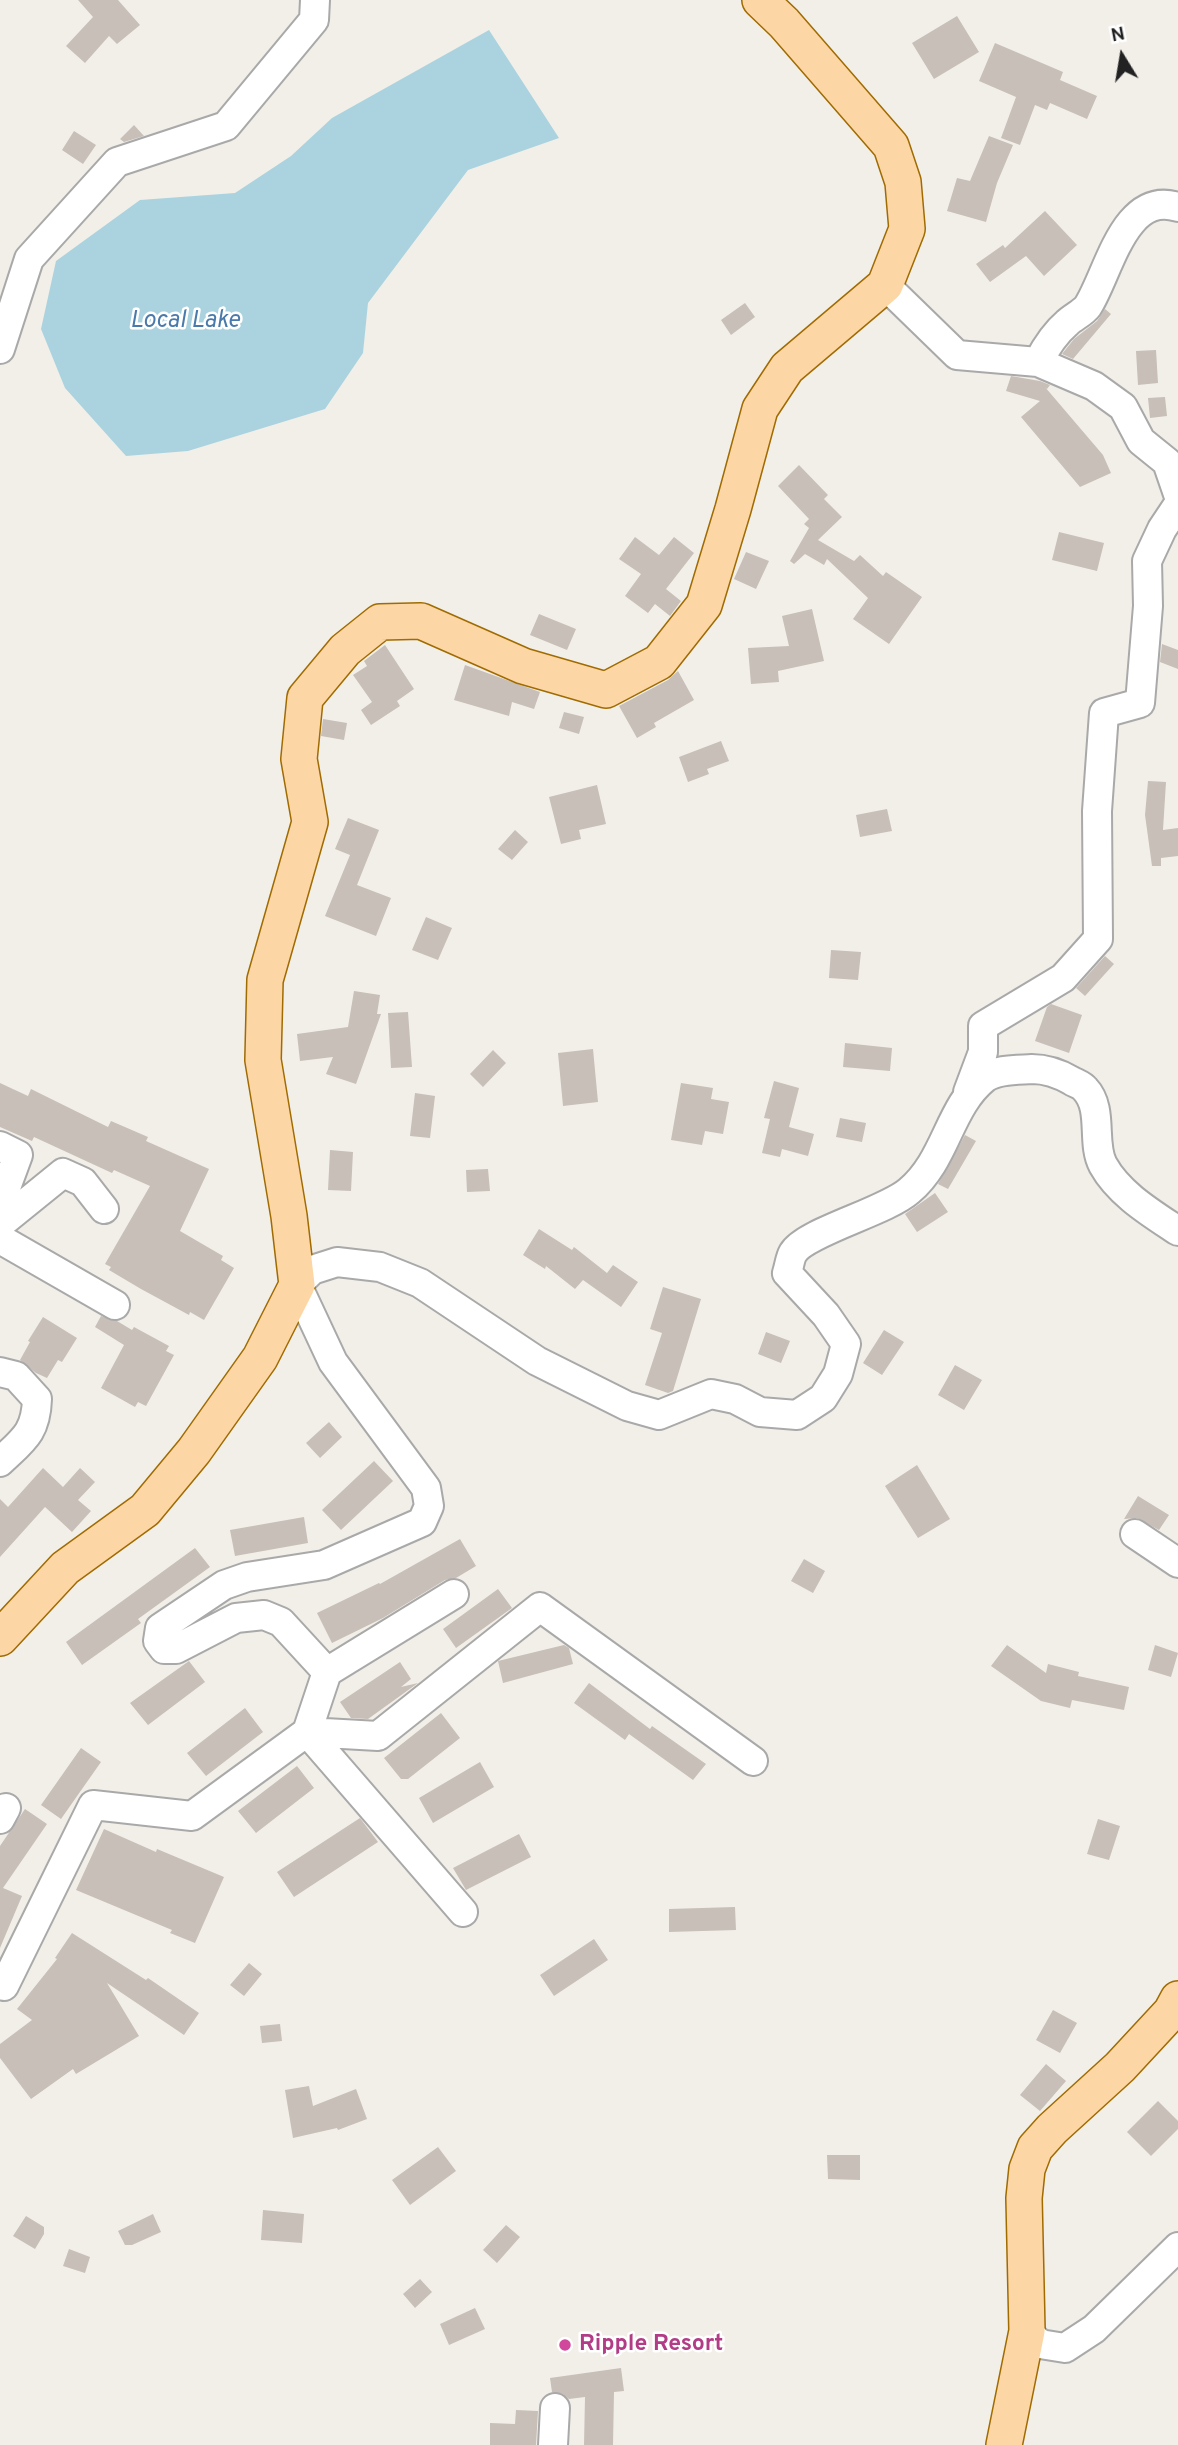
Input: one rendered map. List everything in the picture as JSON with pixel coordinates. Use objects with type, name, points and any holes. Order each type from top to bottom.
[{"type":"main road","points":[[0,1638],[65,1568],[145,1510],[194,1451],[260,1358],[296,1286],[289,1216],[263,1060],[265,981],[310,822],[299,759],[305,698],[345,650],[380,622],[421,621],[523,666],[606,690],[659,662],[704,605],[760,409],[787,368],[885,285],[907,229],[903,182],[891,146],[784,23],[760,0]]},
{"type":"main road","points":[[1004,2445],[1027,2331],[1024,2198],[1027,2169],[1035,2148],[1120,2067],[1171,2012],[1178,1999]]},
{"type":"street","points":[[0,349],[29,259],[55,230],[117,162],[226,126],[314,20],[315,0]]},
{"type":"street","points":[[1038,362],[1049,341],[1086,309],[1121,234],[1141,211],[1169,205],[1178,208]]},
{"type":"street","points":[[885,285],[957,355],[1038,362],[1094,386],[1123,407],[1141,441],[1167,462],[1178,494]]},
{"type":"street","points":[[327,1672],[281,1622],[264,1615],[236,1618],[176,1649],[164,1649],[158,1641],[160,1628],[223,1585],[247,1577],[324,1565],[422,1522],[429,1506],[426,1488],[332,1362],[296,1286],[313,1270],[337,1262],[380,1267],[420,1283],[537,1361],[627,1406],[659,1415],[711,1394],[735,1399],[760,1412],[797,1415],[823,1398],[838,1374],[845,1344],[826,1315],[787,1273],[794,1251],[812,1237],[872,1213],[908,1193],[932,1168],[967,1095],[983,1052],[983,1026],[1063,978],[1098,939],[1097,810],[1104,713],[1140,703],[1148,606],[1147,562],[1162,529],[1178,505]]},
{"type":"street","points":[[967,1095],[988,1076],[1012,1070],[1041,1069],[1064,1076],[1086,1089],[1096,1111],[1102,1163],[1132,1199],[1178,1231]]},
{"type":"street","points":[[0,1146],[18,1155],[0,1204]]},
{"type":"street","points":[[0,1224],[63,1173],[83,1182],[104,1209]]},
{"type":"street","points":[[0,1239],[115,1305]]},
{"type":"street","points":[[0,1372],[16,1376],[37,1399],[36,1420],[26,1437],[0,1462]]},
{"type":"street","points":[[1135,1534],[1178,1563]]},
{"type":"street","points":[[0,1985],[4,1986],[93,1805],[192,1816],[307,1732],[327,1672],[454,1594]]},
{"type":"street","points":[[307,1732],[378,1736],[540,1607],[753,1761]]},
{"type":"street","points":[[307,1732],[463,1912]]},
{"type":"street","points":[[1027,2331],[1040,2344],[1065,2348],[1094,2329],[1178,2247]]},
{"type":"street","points":[[553,2445],[555,2408]]},
{"type":"water","name":"Local Lake","points":[[489,30],[559,138],[468,170],[368,303],[363,353],[325,409],[188,451],[126,456],[65,388],[41,329],[56,261],[140,200],[235,193],[291,156],[332,118]]},
{"type":"building","points":[[78,0],[118,0],[140,25],[117,44],[109,36],[85,63],[66,46],[93,17]]},
{"type":"building","points":[[957,16],[979,52],[934,79],[912,43]]},
{"type":"building","points":[[995,43],[1063,72],[1060,80],[1097,96],[1087,119],[1050,103],[1047,110],[1035,105],[1020,145],[1001,138],[1016,97],[979,81]]},
{"type":"building","points":[[134,125],[144,136],[124,142],[120,139]]},
{"type":"building","points":[[74,131],[96,145],[83,164],[62,150]]},
{"type":"building","points":[[989,136],[1013,145],[997,183],[986,222],[947,211],[957,178],[970,181]]},
{"type":"building","points":[[1045,211],[1077,245],[1044,276],[1026,256],[990,282],[976,264],[1003,245],[1005,248]]},
{"type":"building","points":[[745,303],[755,317],[731,335],[721,320]]},
{"type":"building","points":[[1105,309],[1111,314],[1073,359],[1062,354],[1074,339],[1097,321]]},
{"type":"building","points":[[1156,350],[1158,383],[1138,385],[1136,351]]},
{"type":"building","points":[[1011,376],[1050,385],[1047,389],[1045,387],[1103,455],[1111,473],[1080,487],[1021,417],[1040,401],[1006,391]]},
{"type":"building","points":[[1165,397],[1167,416],[1150,418],[1148,398]]},
{"type":"building","points":[[799,465],[828,495],[824,499],[842,517],[818,540],[854,561],[860,555],[883,576],[886,572],[922,597],[889,644],[853,619],[868,598],[827,559],[824,565],[805,554],[794,564],[790,561],[809,528],[804,524],[809,519],[778,486]]},
{"type":"building","points":[[1059,532],[1104,543],[1097,571],[1052,560]]},
{"type":"building","points":[[635,537],[659,555],[674,537],[694,553],[666,589],[681,601],[670,616],[655,604],[648,613],[625,596],[641,574],[619,559]]},
{"type":"building","points":[[746,552],[769,561],[756,589],[734,579]]},
{"type":"building","points":[[812,609],[824,661],[778,671],[779,682],[751,684],[748,648],[789,646],[782,616]]},
{"type":"building","points":[[539,614],[576,629],[567,650],[530,635]]},
{"type":"building","points":[[1162,644],[1178,650],[1178,669],[1160,662]]},
{"type":"building","points":[[385,645],[414,689],[397,701],[400,706],[371,725],[361,710],[372,702],[353,675],[367,666],[364,661]]},
{"type":"building","points":[[465,665],[540,692],[534,709],[512,702],[509,716],[454,700]]},
{"type":"building","points":[[678,671],[694,700],[654,723],[656,727],[637,738],[619,706],[668,680]]},
{"type":"building","points":[[564,712],[584,717],[579,734],[559,728]]},
{"type":"building","points":[[323,719],[347,723],[344,740],[321,736]]},
{"type":"building","points":[[721,741],[729,761],[707,769],[709,774],[688,782],[679,757]]},
{"type":"building","points":[[1148,781],[1166,782],[1163,830],[1178,828],[1178,856],[1161,858],[1161,866],[1152,866],[1145,815]]},
{"type":"building","points":[[597,785],[606,824],[579,830],[581,839],[561,844],[549,797]]},
{"type":"building","points":[[887,809],[892,831],[860,837],[856,815]]},
{"type":"building","points":[[348,818],[379,830],[357,885],[391,898],[376,936],[325,916],[350,855],[335,849]]},
{"type":"building","points":[[515,830],[528,842],[512,860],[498,849]]},
{"type":"building","points":[[426,917],[452,928],[438,960],[412,950]]},
{"type":"building","points":[[831,950],[861,952],[858,980],[829,978]]},
{"type":"building","points":[[1105,956],[1114,964],[1085,996],[1076,988]]},
{"type":"building","points":[[354,991],[380,995],[377,1014],[381,1014],[356,1084],[326,1074],[333,1057],[300,1061],[297,1034],[348,1027]]},
{"type":"building","points":[[1051,1004],[1082,1015],[1069,1053],[1035,1041],[1047,1007]]},
{"type":"building","points":[[408,1012],[412,1067],[391,1068],[388,1013]]},
{"type":"building","points":[[845,1043],[892,1048],[890,1071],[843,1067]]},
{"type":"building","points":[[593,1049],[598,1102],[563,1106],[558,1053]]},
{"type":"building","points":[[493,1050],[506,1063],[483,1087],[470,1074]]},
{"type":"building","points":[[774,1081],[799,1088],[789,1127],[814,1134],[808,1156],[782,1149],[780,1157],[762,1153],[770,1119],[764,1118]]},
{"type":"building","points":[[0,1083],[28,1096],[31,1089],[108,1127],[111,1121],[148,1137],[146,1141],[209,1169],[180,1231],[223,1256],[221,1260],[234,1268],[204,1320],[190,1312],[189,1315],[141,1289],[109,1270],[111,1267],[105,1264],[150,1186],[114,1170],[112,1173],[34,1137],[32,1141],[0,1127]]},
{"type":"building","points":[[681,1083],[713,1088],[711,1099],[729,1102],[723,1134],[705,1131],[702,1145],[671,1140]]},
{"type":"building","points":[[415,1093],[435,1096],[430,1138],[410,1136]]},
{"type":"building","points":[[840,1118],[866,1123],[862,1142],[836,1137]]},
{"type":"building","points":[[965,1135],[976,1141],[948,1189],[938,1184]]},
{"type":"building","points":[[330,1150],[353,1152],[351,1191],[328,1190]]},
{"type":"building","points":[[488,1169],[490,1191],[467,1192],[466,1170]]},
{"type":"building","points":[[935,1193],[948,1212],[917,1232],[905,1214]]},
{"type":"building","points":[[539,1229],[572,1250],[574,1247],[607,1273],[613,1265],[638,1282],[621,1307],[583,1280],[575,1289],[546,1266],[545,1269],[523,1255]]},
{"type":"building","points":[[663,1287],[701,1299],[673,1391],[668,1393],[645,1385],[662,1333],[650,1329]]},
{"type":"building","points":[[101,1316],[132,1330],[134,1327],[169,1346],[166,1351],[174,1355],[146,1406],[138,1402],[135,1407],[101,1388],[124,1345],[95,1327]]},
{"type":"building","points":[[43,1317],[77,1338],[62,1362],[58,1360],[47,1378],[20,1360]]},
{"type":"building","points":[[884,1330],[904,1342],[882,1375],[863,1363]]},
{"type":"building","points":[[766,1332],[790,1341],[781,1363],[758,1354]]},
{"type":"building","points":[[955,1365],[982,1380],[964,1410],[938,1395]]},
{"type":"building","points":[[329,1422],[342,1437],[320,1458],[306,1443]]},
{"type":"building","points":[[374,1461],[393,1481],[341,1530],[322,1510]]},
{"type":"building","points":[[917,1465],[950,1519],[918,1538],[885,1486]]},
{"type":"building","points":[[43,1468],[63,1487],[80,1468],[95,1482],[78,1500],[91,1511],[72,1532],[45,1507],[0,1557],[0,1499],[8,1507]]},
{"type":"building","points":[[1138,1496],[1169,1515],[1159,1530],[1137,1518],[1124,1519]]},
{"type":"building","points":[[304,1517],[308,1543],[235,1556],[230,1530]]},
{"type":"building","points":[[460,1539],[476,1566],[456,1578],[445,1580],[383,1618],[332,1643],[317,1613],[380,1584]]},
{"type":"building","points":[[195,1548],[210,1567],[138,1619],[141,1623],[82,1665],[66,1642]]},
{"type":"building","points":[[804,1559],[825,1571],[813,1593],[791,1581]]},
{"type":"building","points":[[498,1589],[512,1608],[456,1648],[443,1629]]},
{"type":"building","points":[[564,1645],[569,1648],[573,1664],[503,1683],[498,1661]]},
{"type":"building","points":[[1007,1645],[1046,1673],[1048,1664],[1079,1672],[1078,1676],[1129,1687],[1124,1710],[1072,1700],[1070,1708],[1041,1701],[991,1666]]},
{"type":"building","points":[[1155,1645],[1178,1653],[1171,1677],[1148,1670]]},
{"type":"building","points":[[189,1661],[205,1682],[148,1725],[130,1703]]},
{"type":"building","points":[[400,1662],[411,1679],[401,1687],[418,1683],[368,1719],[351,1718],[340,1702]]},
{"type":"building","points":[[589,1683],[650,1729],[652,1726],[706,1764],[693,1780],[629,1734],[625,1740],[574,1703]]},
{"type":"building","points":[[245,1708],[263,1732],[206,1776],[187,1753]]},
{"type":"building","points":[[441,1713],[460,1738],[408,1779],[401,1779],[384,1758]]},
{"type":"building","points":[[81,1748],[101,1762],[61,1819],[41,1805]]},
{"type":"building","points":[[480,1762],[494,1787],[433,1823],[419,1798]]},
{"type":"building","points":[[297,1766],[314,1788],[256,1833],[238,1811]]},
{"type":"building","points":[[25,1809],[47,1824],[3,1888],[22,1896],[0,1948],[0,1846]]},
{"type":"building","points":[[360,1818],[378,1842],[294,1897],[277,1872]]},
{"type":"building","points":[[1098,1819],[1120,1826],[1109,1860],[1087,1854]]},
{"type":"building","points":[[104,1829],[224,1877],[195,1943],[170,1933],[172,1930],[76,1890]]},
{"type":"building","points":[[519,1834],[531,1857],[466,1890],[453,1868]]},
{"type":"building","points":[[735,1907],[736,1930],[669,1932],[669,1909]]},
{"type":"building","points":[[72,1933],[146,1980],[148,1978],[199,2013],[184,2035],[107,1983],[139,2036],[76,2074],[73,2069],[31,2099],[0,2058],[0,2044],[32,2020],[17,2009],[57,1959],[55,1958]]},
{"type":"building","points":[[594,1939],[608,1960],[554,1996],[540,1975]]},
{"type":"building","points":[[249,1963],[262,1974],[244,1996],[230,1985]]},
{"type":"building","points":[[1053,2010],[1077,2023],[1060,2053],[1036,2040]]},
{"type":"building","points":[[280,2024],[282,2041],[262,2043],[260,2026]]},
{"type":"building","points":[[1046,2064],[1066,2081],[1040,2111],[1020,2095]]},
{"type":"building","points":[[309,2086],[313,2106],[356,2089],[367,2119],[338,2130],[337,2128],[293,2138],[285,2090]]},
{"type":"building","points":[[1158,2101],[1178,2121],[1178,2129],[1151,2156],[1127,2132]]},
{"type":"building","points":[[438,2147],[456,2171],[410,2205],[392,2180]]},
{"type":"building","points":[[827,2155],[860,2155],[860,2180],[828,2179]]},
{"type":"building","points":[[263,2210],[304,2214],[302,2243],[261,2240]]},
{"type":"building","points":[[153,2214],[161,2232],[132,2245],[125,2245],[118,2231]]},
{"type":"building","points":[[26,2216],[44,2227],[44,2234],[35,2249],[13,2236]]},
{"type":"building","points":[[506,2225],[520,2237],[497,2263],[483,2250]]},
{"type":"building","points":[[69,2249],[90,2257],[85,2273],[63,2266]]},
{"type":"building","points":[[420,2279],[432,2292],[415,2308],[403,2294]]},
{"type":"building","points":[[475,2308],[485,2329],[449,2345],[440,2324]]},
{"type":"building","points":[[621,2368],[624,2391],[614,2392],[613,2445],[584,2445],[585,2397],[569,2399],[563,2394],[552,2392],[550,2378]]},
{"type":"building","points":[[516,2410],[538,2411],[536,2445],[490,2445],[490,2423],[515,2424]]},
{"type":"place","name":"Ripple Resort","points":[[565,2345]]}]
